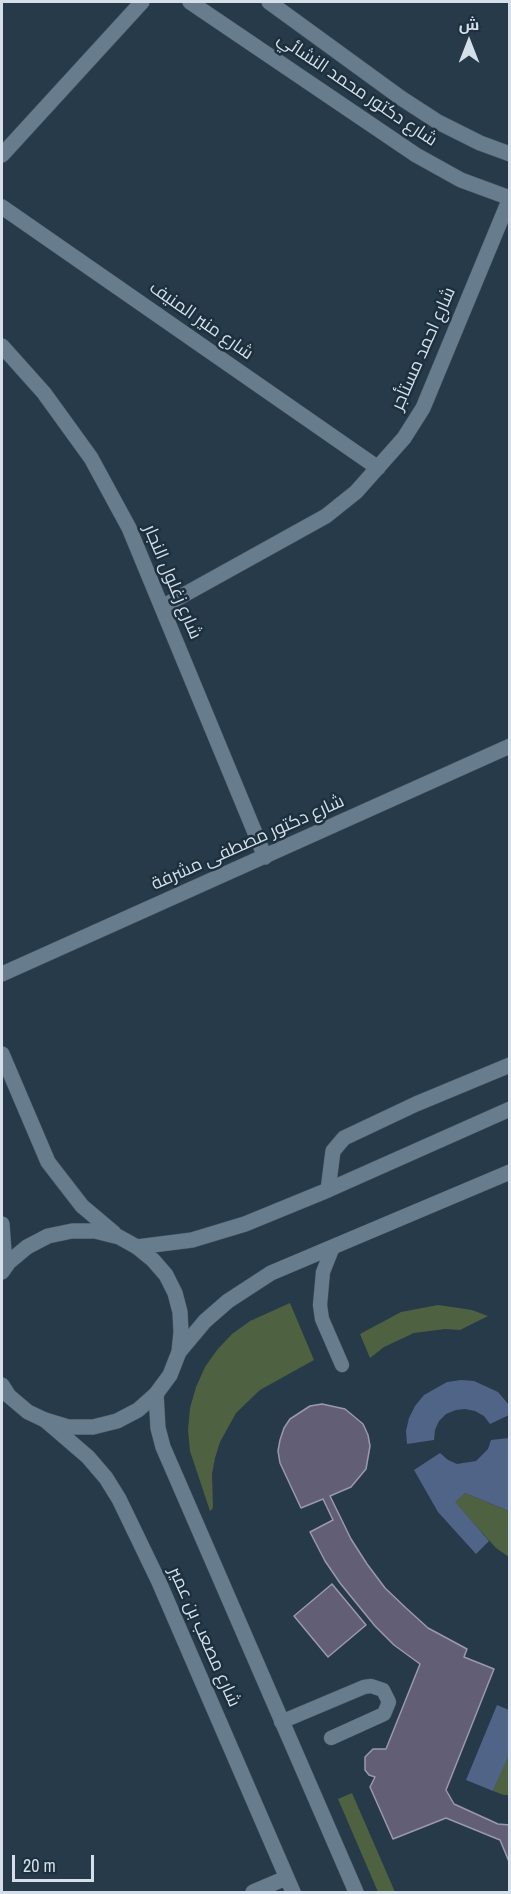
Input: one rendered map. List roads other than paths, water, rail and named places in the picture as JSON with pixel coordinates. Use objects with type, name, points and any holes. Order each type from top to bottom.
[{"type":"street","points":[[2,155],[142,2]]},
{"type":"street","name":"شارع دكتور محمد النشائي","points":[[190,2],[416,155],[461,180],[509,198]]},
{"type":"street","name":"شارع دكتور محمد النشائي","points":[[269,2],[401,98],[438,122],[480,143],[510,154]]},
{"type":"street","name":"شارع احمد مستأجر","points":[[162,607],[326,516],[356,492],[404,438],[423,408],[509,198]]},
{"type":"street","name":"شارع منير المنيف","points":[[2,207],[378,468]]},
{"type":"street","name":"شارع زغلول النجار","points":[[2,346],[44,393],[91,458],[129,528],[265,857]]},
{"type":"street","name":"شارع دكتور مصطفى مشرفة","points":[[2,974],[510,746]]},
{"type":"street","points":[[2,1054],[48,1162],[82,1206],[118,1237]]},
{"type":"street","points":[[327,1190],[333,1151],[344,1137],[510,1065]]},
{"type":"street","points":[[138,1247],[192,1240],[221,1232],[327,1190],[510,1109]]},
{"type":"street","points":[[179,1352],[206,1321],[249,1286],[271,1273],[510,1172]]},
{"type":"street","points":[[2,1224],[4,1251],[2,1260]]},
{"type":"street","points":[[2,1272],[9,1262],[27,1246],[48,1236],[72,1231],[95,1231],[118,1237],[138,1247],[166,1275],[175,1293],[180,1312],[181,1332],[179,1352],[170,1375],[156,1394],[138,1410],[117,1421],[93,1427],[68,1427],[28,1412],[2,1409]]},
{"type":"street","points":[[2,1385],[9,1396],[28,1412]]},
{"type":"street","name":"شارع مصعب بن عمير","points":[[156,1394],[158,1428],[163,1447],[356,1893]]},
{"type":"street","name":"شارع مصعب بن عمير","points":[[45,1420],[88,1457],[106,1478],[118,1498],[159,1582],[290,1885]]},
{"type":"street","points":[[253,1893],[290,1885]]},
{"type":"lane","points":[[333,1247],[323,1272],[320,1305],[322,1319],[342,1365]]},
{"type":"lane","points":[[281,1722],[370,1686],[383,1690],[389,1702],[384,1714],[332,1738]]},
{"type":"water","points":[[474,1381],[498,1392],[509,1405],[509,1415],[490,1424],[484,1416],[475,1411],[456,1410],[446,1414],[439,1421],[434,1440],[407,1444],[406,1431],[409,1418],[424,1395],[447,1382]]},
{"type":"water","points":[[509,1438],[509,1511],[465,1493],[455,1502],[489,1541],[476,1554],[438,1512],[414,1470],[440,1453],[457,1464],[476,1461],[488,1449],[491,1440]]},
{"type":"water","points":[[497,1705],[509,1710],[510,1752],[493,1791],[466,1780]]}]
